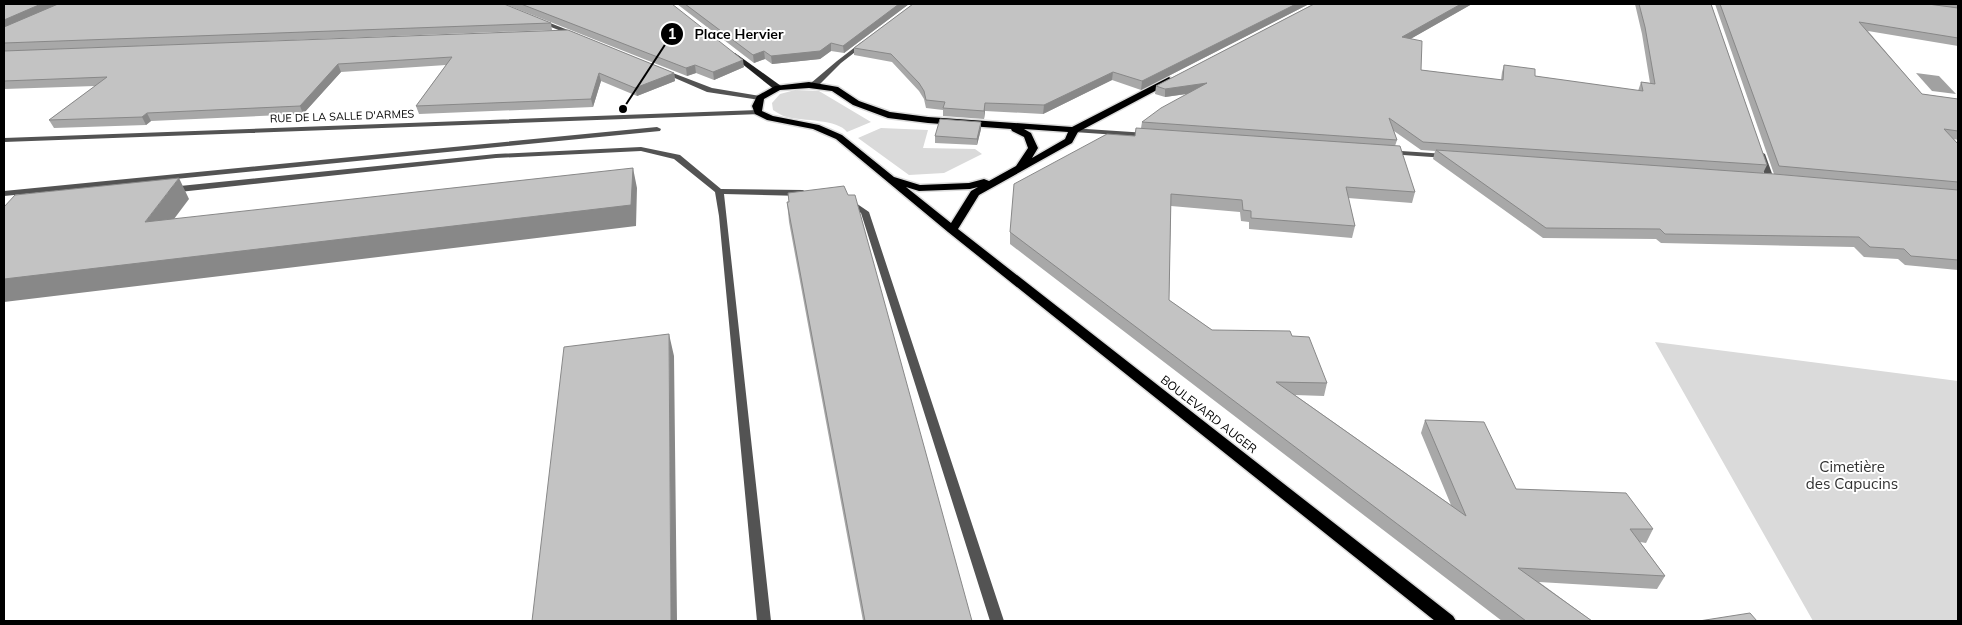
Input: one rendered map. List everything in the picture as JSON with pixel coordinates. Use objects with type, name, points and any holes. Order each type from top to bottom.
[{"type":"main road","points":[[758,112],[757,106],[760,98],[778,88],[814,86],[835,89],[856,103],[888,115],[928,120],[1074,130],[1176,77]]},
{"type":"main road","name":"BOULEVARD AUGER","points":[[758,112],[770,118],[816,128],[839,137],[952,230],[1446,621]]},
{"type":"main road","points":[[1005,125],[1028,135],[1033,148],[1020,168]]},
{"type":"main road","points":[[952,230],[975,193],[1069,141],[1074,130]]},
{"type":"main road","points":[[887,177],[919,188],[970,186],[1002,178]]},
{"type":"street","points":[[530,17],[582,38]]},
{"type":"street","points":[[553,35],[573,34]]},
{"type":"street","points":[[814,86],[870,38]]},
{"type":"street","points":[[724,46],[778,88]]},
{"type":"street","points":[[655,68],[710,90],[760,98]]},
{"type":"street","name":"RUE DE LA SALLE D'ARMES","points":[[4,140],[758,112]]},
{"type":"street","points":[[4,194],[657,129]]},
{"type":"street","points":[[1074,130],[1159,136]]},
{"type":"street","points":[[1757,142],[1770,179]]},
{"type":"street","points":[[161,191],[496,156],[641,149],[677,157],[719,191],[817,193]]},
{"type":"street","points":[[1378,151],[1457,156]]},
{"type":"street","points":[[1760,179],[1780,180]]},
{"type":"street","points":[[719,191],[764,621]]},
{"type":"street","points":[[836,193],[865,212],[997,621]]},
{"type":"green space","points":[[795,90],[819,91],[871,122],[847,132],[836,125],[787,117],[773,110],[772,103],[780,94]]},
{"type":"green space","points":[[881,128],[928,130],[923,148],[975,149],[982,154],[944,173],[909,175],[858,138]]},
{"type":"green space","name":"Cimetière des Capucins","points":[[1655,342],[1958,381],[1958,621],[1813,621]]},
{"type":"shaded area","points":[[1916,73],[1939,76],[1956,94],[1932,91]]},
{"type":"building","points":[[4,4],[41,4],[4,20]]},
{"type":"building","points":[[58,4],[504,4],[551,23],[4,43],[4,27]]},
{"type":"building","points":[[521,4],[672,4],[743,60],[713,72],[695,65],[686,68]]},
{"type":"building","points":[[685,4],[899,4],[843,46],[831,43],[820,51],[771,56],[764,51],[753,55]]},
{"type":"building","points":[[913,4],[1296,4],[1142,81],[1113,72],[1044,105],[985,103],[984,111],[943,108],[945,102],[926,100],[924,91],[919,83],[891,54],[854,48]]},
{"type":"building","points":[[1314,4],[1461,4],[1402,37],[1422,41],[1421,70],[1503,80],[1504,65],[1535,69],[1535,76],[1643,91],[1641,82],[1655,84],[1639,4],[1711,4],[1767,165],[1423,142],[1389,118],[1397,140],[1142,122],[1161,108],[1207,83],[1165,89],[1156,86]]},
{"type":"building","points":[[1720,4],[1928,4],[1958,8],[1958,38],[1859,22],[1922,94],[1958,99],[1958,131],[1944,129],[1958,144],[1958,182],[1779,166]]},
{"type":"building","points":[[568,30],[674,73],[635,88],[599,73],[591,99],[416,106],[452,57],[338,64],[300,106],[147,113],[142,117],[49,120],[107,77],[4,81],[4,51]]},
{"type":"building","points":[[940,119],[981,122],[977,139],[935,136]]},
{"type":"building","points":[[1136,128],[1400,146],[1415,192],[1346,187],[1355,226],[1251,218],[1251,211],[1243,210],[1242,200],[1171,194],[1169,300],[1212,330],[1290,331],[1292,336],[1309,337],[1327,383],[1276,382],[1466,516],[1425,420],[1484,422],[1516,489],[1626,493],[1653,529],[1630,529],[1665,576],[1518,568],[1592,621],[1526,621],[1010,232],[1014,184],[1107,134],[1135,136]]},
{"type":"building","points":[[1436,150],[1774,174],[1958,190],[1958,260],[1911,256],[1904,249],[1870,247],[1859,237],[1665,234],[1660,229],[1546,228]]},
{"type":"building","points":[[633,168],[631,205],[4,279],[4,207],[15,195],[179,178],[145,222]]},
{"type":"building","points":[[844,186],[848,195],[855,195],[972,621],[865,621],[787,202],[789,202],[788,193]]},
{"type":"building","points":[[669,334],[671,621],[532,621],[564,347]]},
{"type":"building","points":[[1750,613],[1757,621],[1699,621]]},
{"type":"place","name":"Place Hervier","points":[[623,109]]}]
